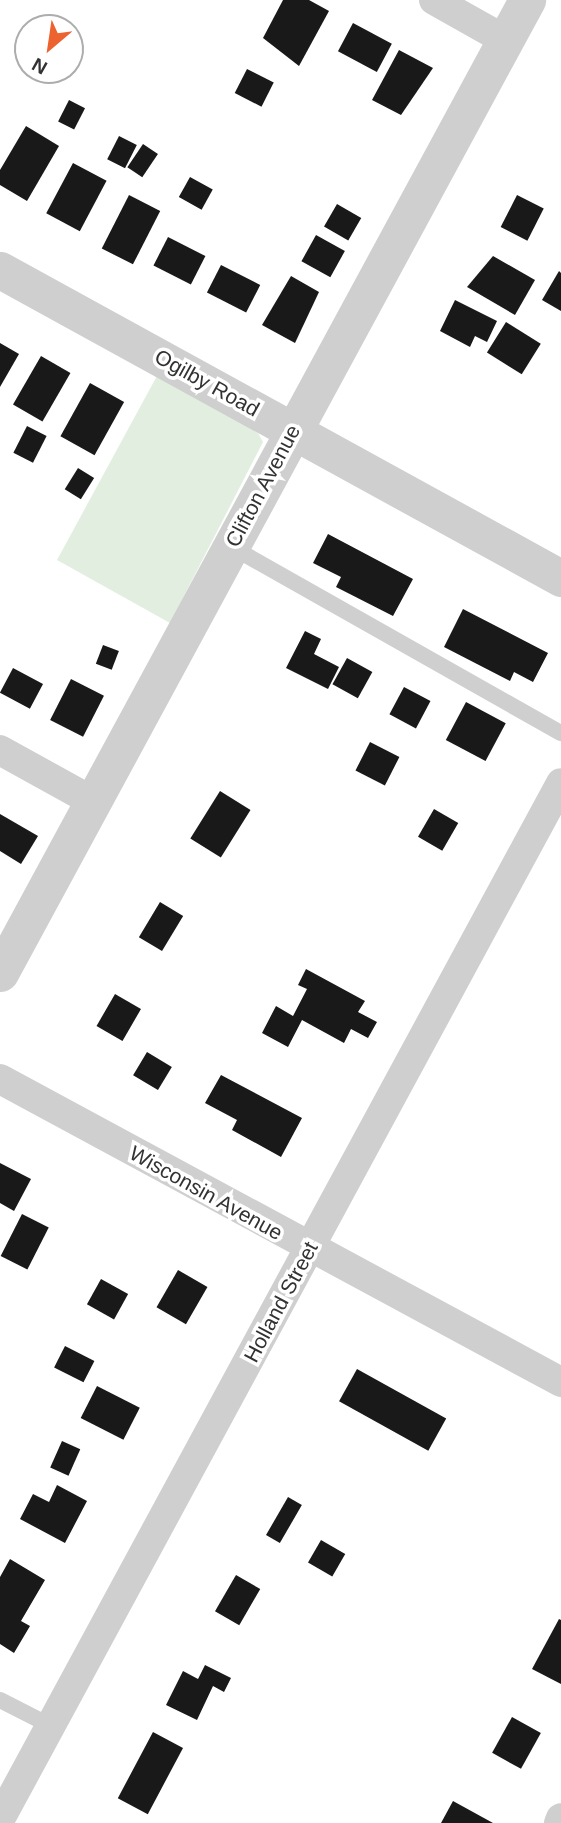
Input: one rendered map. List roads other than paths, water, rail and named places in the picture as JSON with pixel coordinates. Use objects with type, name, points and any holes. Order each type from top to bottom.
[{"type":"street","points":[[433,0],[505,40]]},
{"type":"street","name":"Clifton Avenue","points":[[0,973],[527,0]]},
{"type":"street","name":"Ogilby Road","points":[[0,270],[561,578]]},
{"type":"street","points":[[0,750],[92,801]]},
{"type":"street","name":"Holland Street","points":[[0,1819],[561,783]]},
{"type":"street","name":"Wisconsin Avenue","points":[[0,1079],[309,1250],[561,1382]]},
{"type":"lane","points":[[230,547],[561,733]]},
{"type":"lane","points":[[0,1700],[51,1726]]}]
